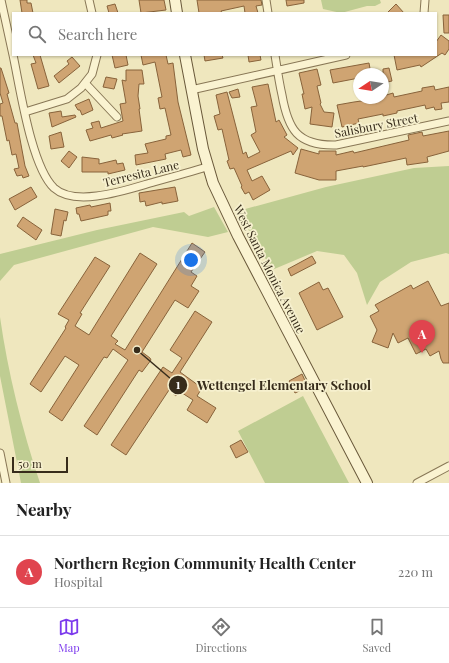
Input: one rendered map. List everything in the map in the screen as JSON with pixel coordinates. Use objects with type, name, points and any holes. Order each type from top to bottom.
[{"type":"main road","points":[[175,0],[177,12]]},
{"type":"main road","name":"West Santa Monica Avenue","points":[[185,56],[207,167],[220,200],[367,483]]},
{"type":"street","name":"Terresita Lane","points":[[2,0],[12,50]]},
{"type":"street","points":[[89,0],[92,12]]},
{"type":"street","points":[[266,0],[268,12]]},
{"type":"street","points":[[424,12],[425,0]]},
{"type":"street","name":"Terresita Lane","points":[[13,56],[35,154],[43,172],[54,188],[70,196],[108,194],[207,167]]},
{"type":"street","points":[[25,112],[67,99],[85,84],[92,74],[97,56]]},
{"type":"street","name":"Salisbury Street","points":[[275,56],[285,112],[289,124],[298,134],[309,142],[322,146],[336,145],[449,121]]},
{"type":"street","points":[[191,90],[341,56]]},
{"type":"street","points":[[85,84],[117,117]]},
{"type":"street","points":[[0,453],[6,483]]},
{"type":"street","points":[[417,483],[449,466]]},
{"type":"green space","points":[[321,0],[380,0],[381,3],[375,6],[367,6],[345,12],[323,9]]},
{"type":"green space","points":[[449,166],[449,254],[446,253],[411,262],[380,282],[367,305],[357,273],[344,255],[317,251],[272,270],[238,211],[326,187],[414,168]]},
{"type":"green space","points":[[214,207],[228,232],[208,237],[153,227],[14,265],[0,281],[0,254],[97,230],[184,212],[189,216]]},
{"type":"green space","points":[[0,317],[16,401],[40,483],[21,483],[0,376]]},
{"type":"green space","points":[[303,396],[349,483],[265,483],[238,431]]},
{"type":"building","points":[[20,0],[27,0],[27,3],[31,3],[33,12],[22,12]]},
{"type":"building","points":[[139,0],[164,0],[166,10],[141,12]]},
{"type":"building","points":[[197,0],[261,0],[262,5],[256,6],[258,12],[245,12],[244,6],[222,12],[199,12]]},
{"type":"building","points":[[286,0],[304,0],[304,3],[287,6]]},
{"type":"building","points":[[115,4],[118,12],[109,12],[107,6]]},
{"type":"building","points":[[396,4],[403,12],[388,12]]},
{"type":"building","points":[[443,15],[449,15],[449,33],[444,33]]},
{"type":"building","points":[[441,35],[449,41],[449,49],[445,55],[442,53],[421,67],[420,65],[397,70],[394,56],[437,56],[437,41]]},
{"type":"building","points":[[33,56],[40,56],[49,86],[38,89],[31,64],[36,63]]},
{"type":"building","points":[[112,56],[126,56],[128,65],[115,68]]},
{"type":"building","points":[[141,56],[166,56],[168,64],[173,63],[178,102],[191,155],[183,157],[181,150],[165,154],[166,159],[136,165],[135,155],[148,153],[145,144],[166,139],[166,136],[171,135],[165,108],[160,109],[158,98],[162,97],[155,62],[143,65]]},
{"type":"building","points":[[204,56],[222,56],[223,58],[205,61]]},
{"type":"building","points":[[248,56],[260,56],[261,60],[249,62]]},
{"type":"building","points":[[72,57],[80,66],[59,83],[54,76],[69,64],[67,61]]},
{"type":"building","points":[[369,63],[370,68],[353,68],[353,79],[333,83],[330,70]]},
{"type":"building","points":[[0,68],[9,93],[7,94],[15,123],[17,123],[25,166],[29,176],[23,178],[22,175],[17,176],[14,169],[19,168],[16,154],[12,155],[9,140],[7,141],[2,116],[0,116],[0,104],[3,103],[0,93]]},
{"type":"building","points":[[389,68],[392,81],[389,82]]},
{"type":"building","points":[[317,69],[321,85],[317,86],[320,104],[324,112],[334,113],[332,127],[310,124],[312,107],[305,109],[302,94],[304,94],[299,73]]},
{"type":"building","points":[[126,70],[142,70],[144,84],[139,84],[138,96],[142,131],[122,134],[123,135],[112,138],[111,135],[90,141],[86,130],[93,128],[91,123],[99,121],[101,128],[123,121],[120,104],[126,103],[122,80],[126,81]]},
{"type":"building","points":[[106,77],[117,79],[114,89],[103,87]]},
{"type":"building","points":[[268,84],[276,122],[279,120],[287,135],[284,137],[298,148],[293,155],[291,151],[247,170],[252,181],[262,176],[270,190],[253,200],[249,192],[245,194],[234,168],[230,169],[227,161],[229,160],[222,129],[218,130],[214,116],[220,114],[216,95],[227,92],[243,154],[246,152],[248,158],[260,152],[251,135],[256,132],[251,107],[257,106],[252,87]]},
{"type":"building","points":[[434,86],[435,90],[449,87],[449,102],[441,103],[442,109],[435,110],[434,107],[426,109],[425,105],[397,111],[397,113],[383,116],[383,114],[358,119],[359,123],[342,127],[337,105],[353,102],[353,104],[389,104],[389,94],[393,93],[394,97],[422,91],[422,88]]},
{"type":"building","points":[[238,89],[240,97],[232,98],[229,92]]},
{"type":"building","points":[[89,99],[93,110],[82,115],[80,110],[78,110],[75,105]]},
{"type":"building","points":[[61,111],[62,117],[75,115],[76,117],[52,127],[49,113]]},
{"type":"building","points":[[449,131],[449,151],[427,157],[428,162],[407,165],[406,158],[336,171],[336,180],[319,180],[295,173],[301,149],[319,154],[319,151],[336,151],[336,155],[353,151],[354,153],[409,140],[408,135],[422,132],[423,136]]},
{"type":"building","points":[[61,132],[64,147],[51,149],[49,136]]},
{"type":"building","points":[[69,151],[77,157],[69,168],[61,161]]},
{"type":"building","points":[[82,157],[99,159],[99,164],[116,160],[117,164],[123,163],[125,170],[108,174],[108,172],[82,172]]},
{"type":"building","points":[[31,187],[37,197],[15,210],[9,199]]},
{"type":"building","points":[[175,187],[178,201],[162,204],[162,202],[146,206],[145,201],[140,202],[139,193]]},
{"type":"building","points":[[110,203],[111,211],[108,211],[108,215],[81,221],[79,214],[77,214],[76,208]]},
{"type":"building","points":[[55,209],[68,212],[66,221],[64,220],[61,236],[51,234]]},
{"type":"building","points":[[23,217],[42,230],[36,240],[17,226]]},
{"type":"building","points":[[192,243],[205,252],[191,272],[197,276],[191,286],[199,291],[188,308],[175,300],[142,352],[151,360],[142,372],[139,370],[97,435],[84,426],[128,360],[113,349],[107,358],[104,357],[62,421],[49,412],[79,365],[65,356],[41,392],[30,384],[66,328],[65,327],[69,320],[58,314],[95,257],[110,266],[80,313],[82,314],[75,326],[89,335],[140,253],[157,264],[111,336],[118,341],[115,344],[125,350]]},
{"type":"building","points":[[312,256],[316,263],[291,276],[288,269]]},
{"type":"building","points":[[428,281],[441,306],[449,303],[449,363],[443,363],[439,351],[430,356],[426,349],[416,354],[408,338],[398,343],[393,333],[388,348],[372,342],[377,330],[370,316],[379,311],[375,305],[411,285],[413,289]]},
{"type":"building","points":[[319,282],[323,290],[328,288],[343,317],[317,330],[299,293]]},
{"type":"building","points":[[195,311],[212,322],[180,372],[202,388],[197,396],[216,408],[207,423],[187,410],[193,400],[179,391],[176,396],[169,390],[126,455],[111,445],[163,367],[172,373],[182,358],[170,350]]},
{"type":"building","points":[[302,374],[308,387],[295,393],[289,381]]},
{"type":"building","points":[[241,440],[248,452],[236,458],[230,446]]},
{"type":"place","name":"Wettengel Elementary School","points":[[137,350]]},
{"type":"place","name":"Northern Region Community Health Center","points":[[422,353]]}]
